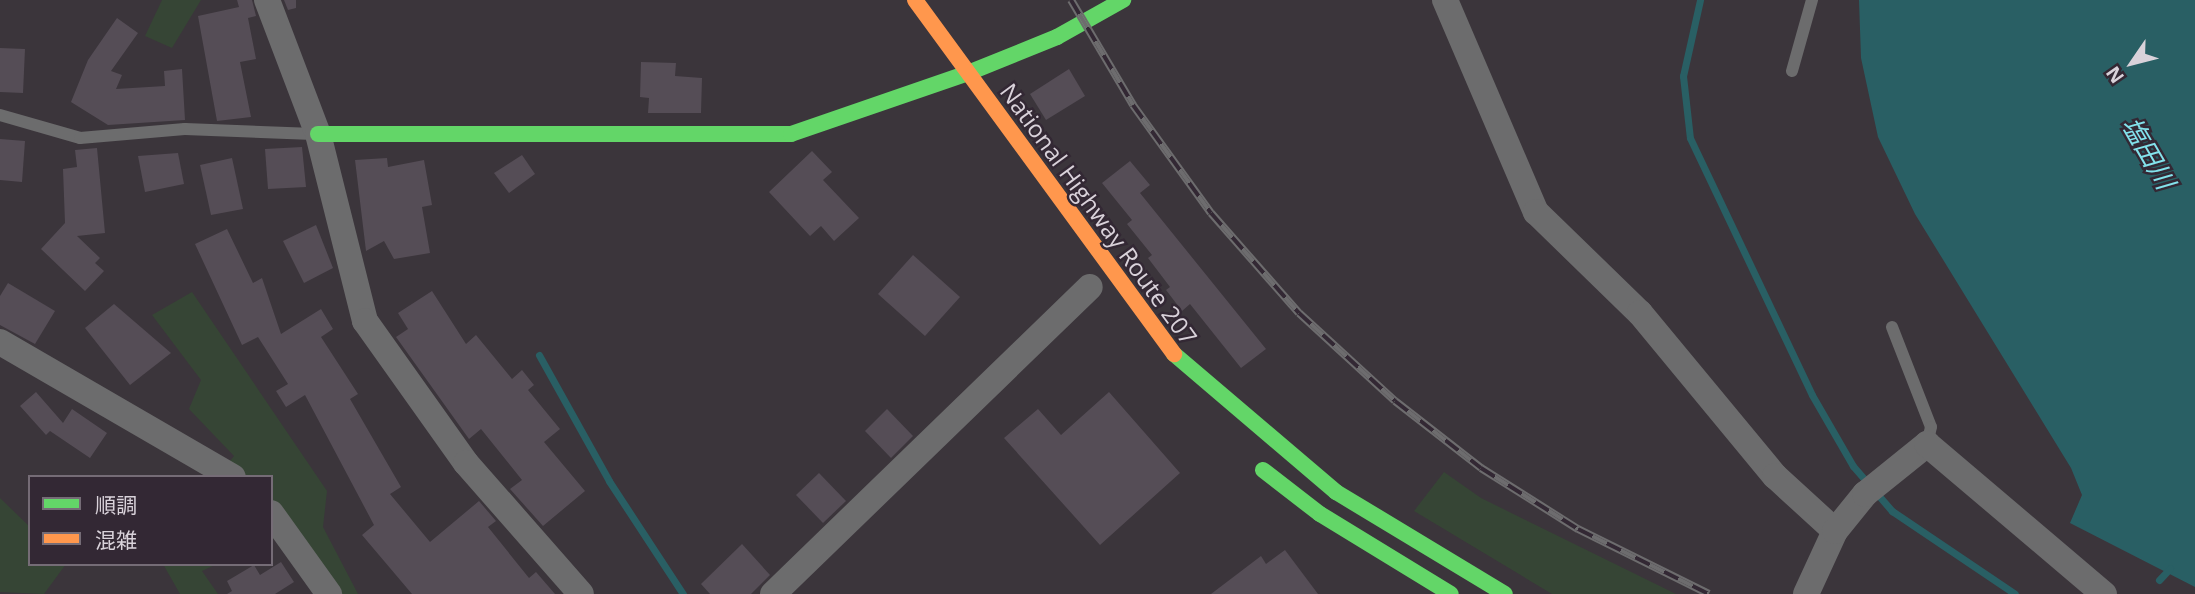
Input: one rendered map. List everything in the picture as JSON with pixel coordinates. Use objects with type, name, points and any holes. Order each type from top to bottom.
[{"type":"main road","name":"National Highway Route 207","points":[[915,0],[1186,370],[1336,492],[1505,594]]},
{"type":"main road","points":[[318,134],[791,134],[968,73],[1057,37],[1123,0]]},
{"type":"main road","name":"National Highway Route 207","points":[[968,73],[1049,215]]},
{"type":"main road","points":[[1252,461],[1320,514],[1451,594]]},
{"type":"street","points":[[267,0],[318,134],[365,321],[466,463],[581,594]]},
{"type":"street","points":[[1445,0],[1536,212],[1640,313],[1774,476],[1835,531]]},
{"type":"street","points":[[773,594],[1093,289]]},
{"type":"street","points":[[0,342],[230,475]]},
{"type":"street","points":[[1806,594],[1835,531],[1872,488],[1927,444],[2104,594]]},
{"type":"street","points":[[273,516],[329,594]]},
{"type":"lane","points":[[1792,71],[1812,0]]},
{"type":"lane","points":[[0,115],[80,138],[185,128],[318,134]]},
{"type":"lane","points":[[1892,327],[1931,427],[1927,444]]},
{"type":"green space","points":[[162,0],[201,0],[172,48],[145,36]]},
{"type":"green space","points":[[192,292],[327,491],[323,527],[358,594],[320,594],[279,537],[273,539],[273,475],[219,475],[234,456],[189,409],[201,380],[152,315]]},
{"type":"green space","points":[[1444,472],[1481,498],[1676,594],[1552,594],[1414,511]]},
{"type":"green space","points":[[0,498],[28,525],[28,566],[65,566],[44,594],[0,592]]},
{"type":"green space","points":[[164,566],[213,566],[202,571],[218,594],[180,594]]},
{"type":"water","name":"塩田川","points":[[1859,0],[2195,0],[2195,587],[2070,523],[2082,495],[2071,468],[1915,214],[1878,137],[1861,58]]},
{"type":"building","points":[[237,0],[252,0],[256,16],[248,18],[256,59],[240,62],[251,117],[217,121],[198,16],[239,7]]},
{"type":"building","points":[[284,0],[296,0],[296,8],[288,10]]},
{"type":"building","points":[[117,18],[138,33],[111,71],[122,75],[116,89],[165,86],[164,71],[182,69],[185,120],[108,125],[71,102],[88,60]]},
{"type":"building","points":[[0,48],[25,49],[23,93],[0,92]]},
{"type":"building","points":[[641,62],[676,63],[675,76],[702,78],[701,113],[648,113],[649,98],[640,97]]},
{"type":"building","points":[[1069,69],[1085,96],[1046,120],[1030,94]]},
{"type":"building","points":[[0,139],[25,141],[22,182],[0,180]]},
{"type":"building","points":[[302,147],[306,187],[268,189],[265,149]]},
{"type":"building","points":[[97,148],[105,233],[77,236],[100,258],[95,263],[104,271],[85,291],[41,249],[65,223],[63,169],[77,167],[75,150]]},
{"type":"building","points":[[812,151],[832,172],[823,180],[859,218],[834,241],[821,226],[810,236],[769,192]]},
{"type":"building","points":[[178,153],[184,184],[145,192],[138,156]]},
{"type":"building","points":[[522,155],[535,174],[509,193],[494,173]]},
{"type":"building","points":[[232,158],[243,209],[211,215],[200,165]]},
{"type":"building","points":[[387,158],[388,167],[424,160],[432,205],[422,207],[430,253],[394,259],[384,241],[366,251],[355,160]]},
{"type":"building","points":[[1130,161],[1150,185],[1140,193],[1266,349],[1241,368],[1190,304],[1182,311],[1166,290],[1170,287],[1148,258],[1152,255],[1127,224],[1132,220],[1102,183]]},
{"type":"building","points":[[316,225],[333,268],[304,283],[283,241]]},
{"type":"building","points":[[227,229],[253,283],[262,278],[281,334],[321,309],[333,329],[321,337],[358,394],[350,399],[401,487],[390,494],[430,542],[479,501],[496,521],[488,527],[529,578],[536,572],[555,594],[412,594],[362,535],[374,525],[305,395],[286,407],[276,391],[288,384],[258,337],[242,345],[195,244]]},
{"type":"building","points":[[913,255],[960,297],[925,336],[878,294]]},
{"type":"building","points":[[8,283],[55,311],[35,344],[0,325],[0,296]]},
{"type":"building","points":[[432,291],[466,344],[476,335],[512,379],[522,370],[534,385],[528,390],[560,429],[544,442],[585,491],[543,526],[510,489],[522,480],[481,429],[469,439],[396,337],[408,329],[398,313]]},
{"type":"building","points":[[114,304],[171,353],[130,385],[85,328]]},
{"type":"building","points":[[36,392],[63,423],[72,409],[107,433],[90,458],[50,431],[46,435],[20,406]]},
{"type":"building","points":[[1109,392],[1180,473],[1100,545],[1004,438],[1038,409],[1061,435]]},
{"type":"building","points":[[887,409],[913,436],[891,458],[865,431]]},
{"type":"building","points":[[819,473],[846,501],[823,523],[796,495]]},
{"type":"building","points":[[742,544],[770,575],[751,594],[710,594],[701,584]]},
{"type":"building","points":[[1285,550],[1318,594],[1211,594],[1261,556],[1266,564]]},
{"type":"building","points":[[281,562],[294,582],[275,594],[227,594],[232,591],[227,581],[252,566],[260,575]]},
{"type":"waterway","points":[[1700,0],[1683,76],[1690,138],[1812,395],[1853,466],[1892,511],[2015,594]]},
{"type":"waterway","points":[[539,355],[609,481],[683,594]]},
{"type":"waterway","points":[[2159,580],[2170,568]]},
{"type":"railway","points":[[1071,0],[1133,105],[1211,213],[1299,313],[1395,401],[1481,468],[1578,529],[1709,594]]},
{"type":"traffic: fast","points":[[318,134],[791,134],[968,73],[1057,37],[1123,0]]},
{"type":"traffic: fast","points":[[1174,354],[1336,492],[1505,594]]},
{"type":"traffic: fast","points":[[1263,470],[1320,514],[1451,594]]},
{"type":"traffic: slow","points":[[915,0],[1174,354]]}]
